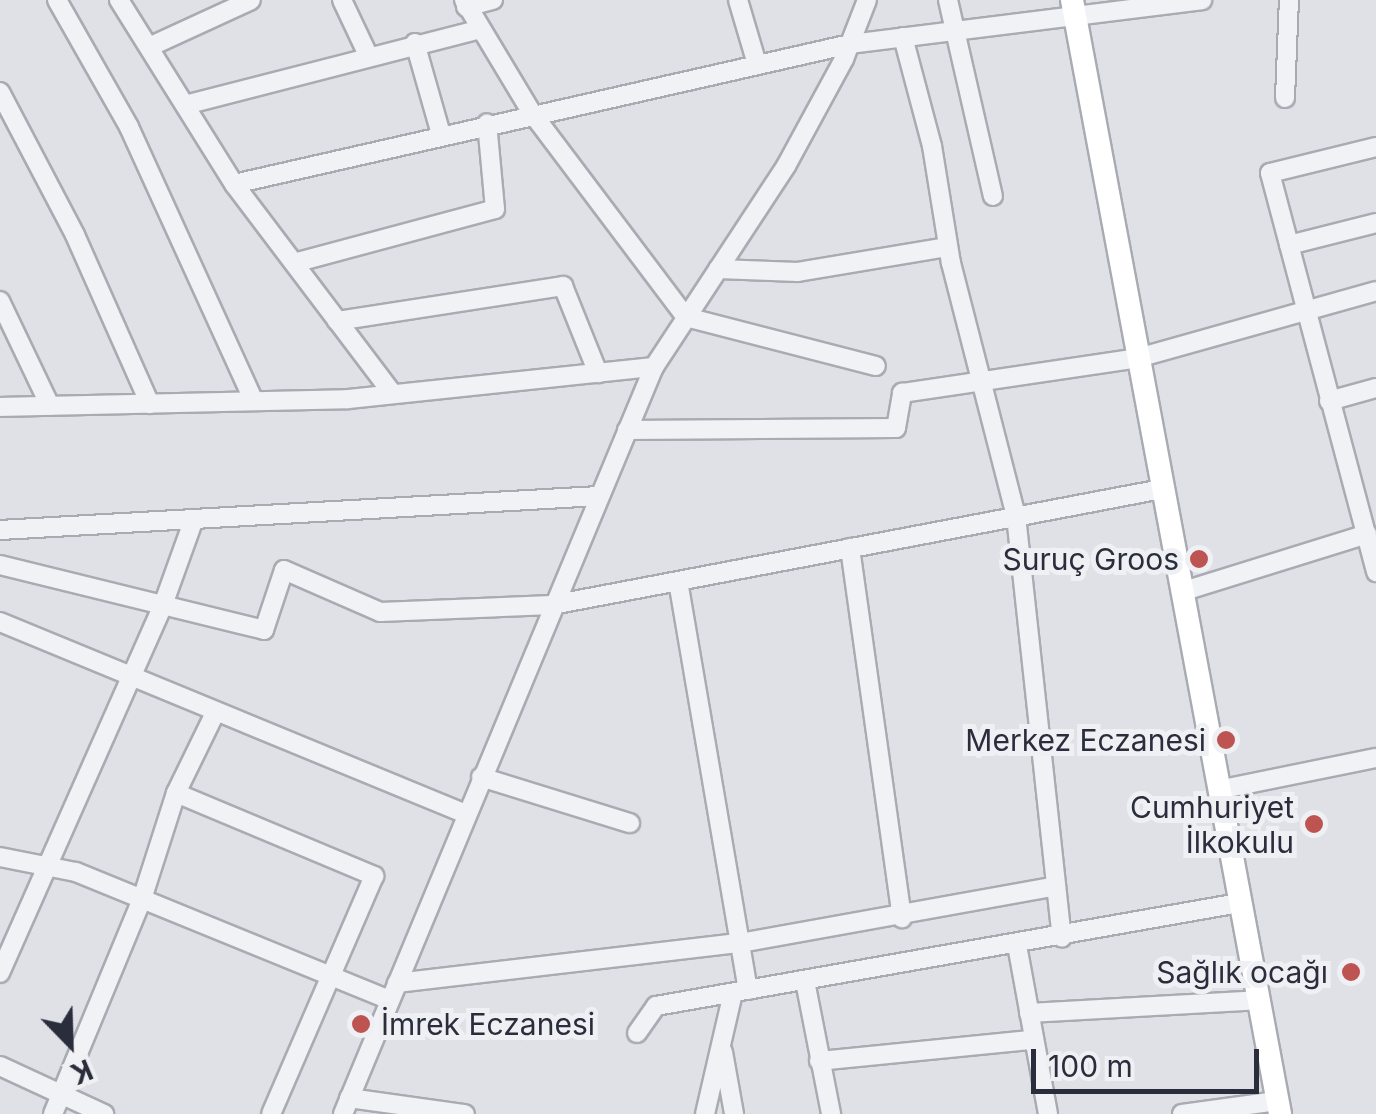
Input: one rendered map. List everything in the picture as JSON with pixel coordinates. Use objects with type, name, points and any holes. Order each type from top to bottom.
[{"type":"main road","points":[[1074,8],[1162,489],[1223,789],[1239,903],[1278,1107]]},
{"type":"street","points":[[57,0],[129,127],[254,401]]},
{"type":"street","points":[[118,0],[234,184],[393,394]]},
{"type":"street","points":[[149,47],[251,0]]},
{"type":"street","points":[[342,0],[368,56]]},
{"type":"street","points":[[493,0],[465,4],[532,113],[686,317],[876,366]]},
{"type":"street","points":[[738,0],[757,64]]},
{"type":"street","points":[[464,1114],[346,1106],[654,367],[786,166],[850,44],[866,0]]},
{"type":"street","points":[[948,0],[994,196]]},
{"type":"street","points":[[234,184],[532,113],[850,44],[958,30],[1074,8],[1202,0]]},
{"type":"street","points":[[1285,98],[1288,0]]},
{"type":"street","points":[[185,104],[480,29]]},
{"type":"street","points":[[903,37],[932,146],[948,247],[1016,516],[1062,937]]},
{"type":"street","points":[[415,43],[442,134]]},
{"type":"street","points":[[0,92],[75,234],[150,404]]},
{"type":"street","points":[[294,263],[495,210],[488,123]]},
{"type":"street","points":[[1376,147],[1270,172],[1329,402],[1367,500],[1366,534],[1376,572]]},
{"type":"street","points":[[1289,245],[1376,223]]},
{"type":"street","points":[[718,270],[798,272],[948,247]]},
{"type":"street","points":[[337,320],[563,286],[598,373]]},
{"type":"street","points":[[627,430],[896,428],[902,392],[1138,358],[1376,292]]},
{"type":"street","points":[[0,301],[50,406]]},
{"type":"street","points":[[0,407],[393,394],[654,367]]},
{"type":"street","points":[[1329,402],[1376,388]]},
{"type":"street","points":[[0,564],[264,630],[284,570],[380,612],[552,605],[1162,489]]},
{"type":"street","points":[[0,530],[599,496]]},
{"type":"street","points":[[0,973],[49,867],[128,676],[163,605],[194,519]]},
{"type":"street","points":[[1182,592],[1366,534]]},
{"type":"street","points":[[850,548],[902,918]]},
{"type":"street","points":[[678,581],[740,943],[741,991],[721,1042],[705,1114]]},
{"type":"street","points":[[0,622],[466,814]]},
{"type":"street","points":[[53,1114],[142,899],[176,793],[215,712]]},
{"type":"street","points":[[1223,789],[1376,758]]},
{"type":"street","points":[[481,777],[630,823]]},
{"type":"street","points":[[176,793],[374,876],[271,1114]]},
{"type":"street","points":[[0,856],[49,867],[142,899],[330,976],[393,991],[902,918],[1056,886]]},
{"type":"street","points":[[636,1033],[656,1006],[1239,903]]},
{"type":"street","points":[[1016,945],[1048,1114]]},
{"type":"street","points":[[804,980],[831,1114]]},
{"type":"street","points":[[1029,1013],[1258,1000]]},
{"type":"street","points":[[819,1061],[1031,1040]]},
{"type":"street","points":[[721,1042],[734,1114]]},
{"type":"street","points":[[0,1066],[104,1114]]},
{"type":"street","points":[[1182,1114],[1278,1107]]},
{"type":"place","name":"Suruç Groos","points":[[1199,559]]},
{"type":"place","name":"Merkez Eczanesi","points":[[1226,740]]},
{"type":"place","name":"Cumhuriyet İlkokulu","points":[[1314,824]]},
{"type":"place","name":"Sağlık ocağı","points":[[1351,972]]},
{"type":"place","name":"İmrek Eczanesi","points":[[361,1024]]}]
